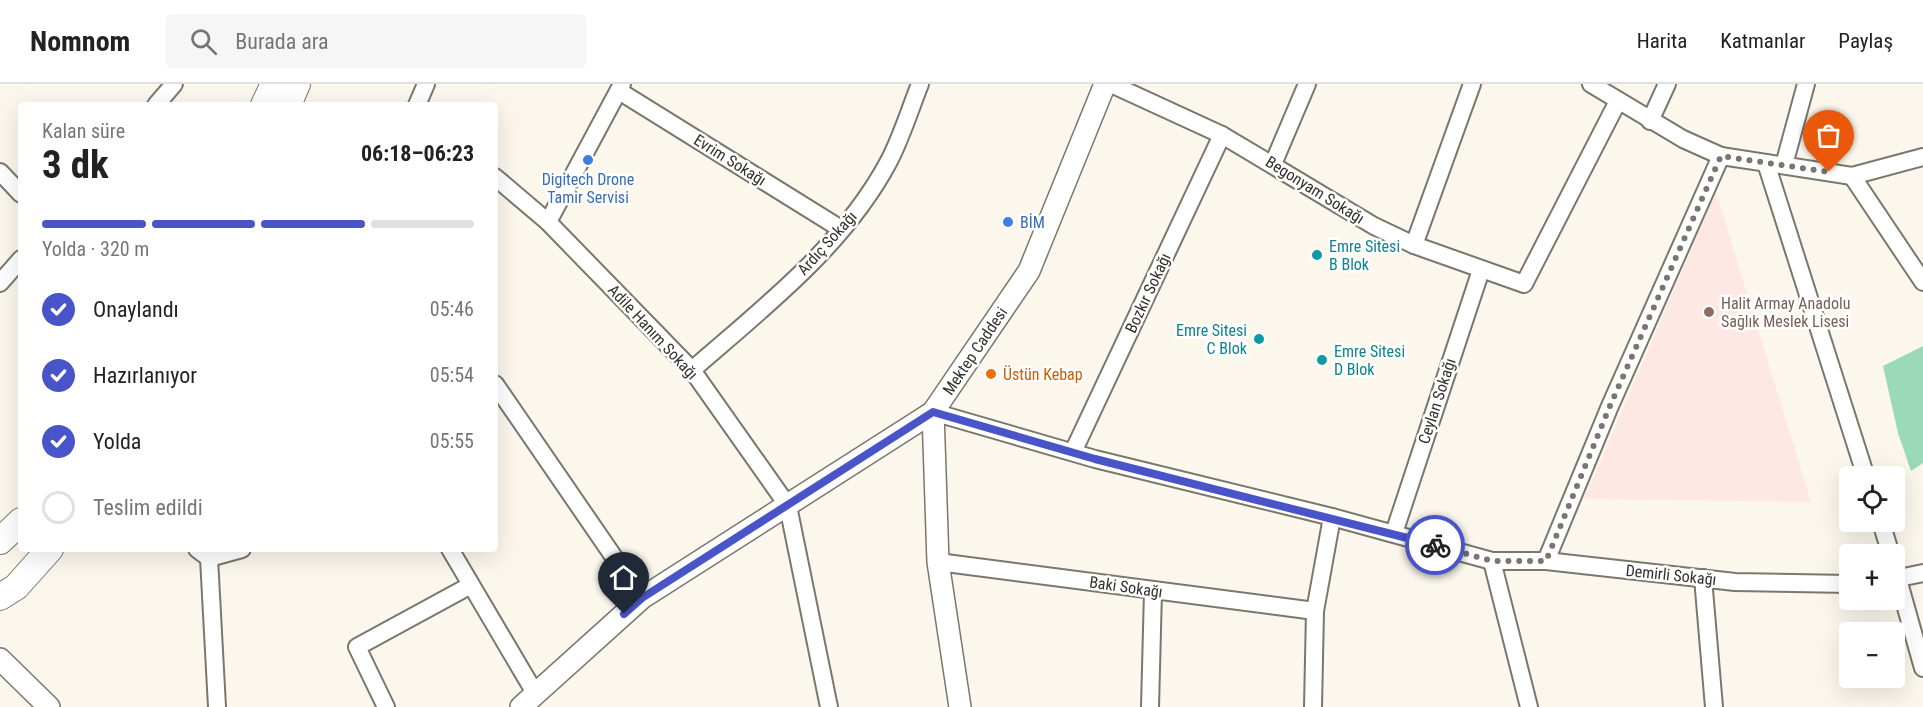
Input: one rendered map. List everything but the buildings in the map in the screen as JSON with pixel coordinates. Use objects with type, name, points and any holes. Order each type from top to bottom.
[{"type":"main road","points":[[265,102],[274,84]]},
{"type":"main road","points":[[289,102],[297,84]]},
{"type":"main road","points":[[0,541],[18,524]]},
{"type":"main road","points":[[0,597],[16,587],[47,552]]},
{"type":"street","points":[[159,102],[174,84]]},
{"type":"street","points":[[418,102],[426,84]]},
{"type":"street","name":"Ardıç Sokağı","points":[[692,370],[786,288],[841,229],[870,192],[890,160],[921,84]]},
{"type":"street","name":"Mektep Caddesi","points":[[960,707],[938,562],[933,412],[1029,271],[1105,84]]},
{"type":"street","name":"Begonyam Sokağı","points":[[1111,84],[1222,135],[1374,226],[1414,245],[1524,284],[1618,101]]},
{"type":"street","points":[[1273,164],[1307,84]]},
{"type":"street","points":[[1414,245],[1472,84]]},
{"type":"street","points":[[1592,84],[1683,139],[1721,156],[1852,176],[1923,157]]},
{"type":"street","points":[[1650,120],[1667,84]]},
{"type":"street","points":[[1784,165],[1806,84]]},
{"type":"street","points":[[548,222],[620,87]]},
{"type":"street","name":"Evrim Sokağı","points":[[620,87],[841,229]]},
{"type":"street","name":"Bozkır Sokağı","points":[[1073,452],[1222,135]]},
{"type":"street","points":[[1546,561],[1610,406],[1721,156]]},
{"type":"street","points":[[1766,163],[1862,466]]},
{"type":"street","points":[[0,172],[18,191]]},
{"type":"street","points":[[1852,176],[1923,282]]},
{"type":"street","name":"Adile Hanım Sokağı","points":[[498,180],[548,222],[692,370],[788,506]]},
{"type":"street","points":[[0,283],[18,262]]},
{"type":"street","name":"Ceylan Sokağı","points":[[1394,533],[1480,270]]},
{"type":"street","points":[[498,388],[642,598]]},
{"type":"street","points":[[452,552],[471,585],[528,700],[642,598],[933,412]]},
{"type":"street","name":"Demirli Sokağı","points":[[933,412],[1073,452],[1394,533],[1492,561],[1546,561],[1735,582],[1839,584]]},
{"type":"street","points":[[788,506],[829,707]]},
{"type":"street","points":[[1313,707],[1316,611],[1332,517]]},
{"type":"street","points":[[203,553],[217,707]]},
{"type":"street","points":[[1492,561],[1529,707]]},
{"type":"street","name":"Baki Sokağı","points":[[938,562],[1316,611]]},
{"type":"street","points":[[1905,574],[1923,573]]},
{"type":"street","points":[[1702,578],[1714,707]]},
{"type":"street","points":[[386,707],[357,647],[471,585]]},
{"type":"street","points":[[1150,707],[1153,591]]},
{"type":"street","points":[[1905,606],[1923,668]]},
{"type":"street","points":[[0,659],[49,707]]},
{"type":"shaded area","name":"Halit Armay Anadolu Sağlık Meslek Lisesi","points":[[1716,192],[1811,502],[1584,499]]},
{"type":"green space","points":[[1923,346],[1923,463],[1911,471],[1898,433],[1883,366]]},
{"type":"way so far","points":[[1435,545],[1492,561],[1546,561],[1610,406],[1721,156],[1829,172]]},
{"type":"place","name":"Digitech Drone Tamir Servisi","points":[[588,160]]},
{"type":"place","name":"BİM","points":[[1008,222]]},
{"type":"place","name":"Emre Sitesi B Blok","points":[[1317,255]]},
{"type":"place","name":"Halit Armay Anadolu Sağlık Meslek Lisesi","points":[[1709,312]]},
{"type":"place","name":"Emre Sitesi C Blok","points":[[1259,339]]},
{"type":"place","name":"Emre Sitesi D Blok","points":[[1322,360]]},
{"type":"place","name":"Üstün Kebap","points":[[991,374]]},
{"type":"route","points":[[624,614],[642,598],[933,412],[1095,459],[1332,517],[1435,545]]}]
